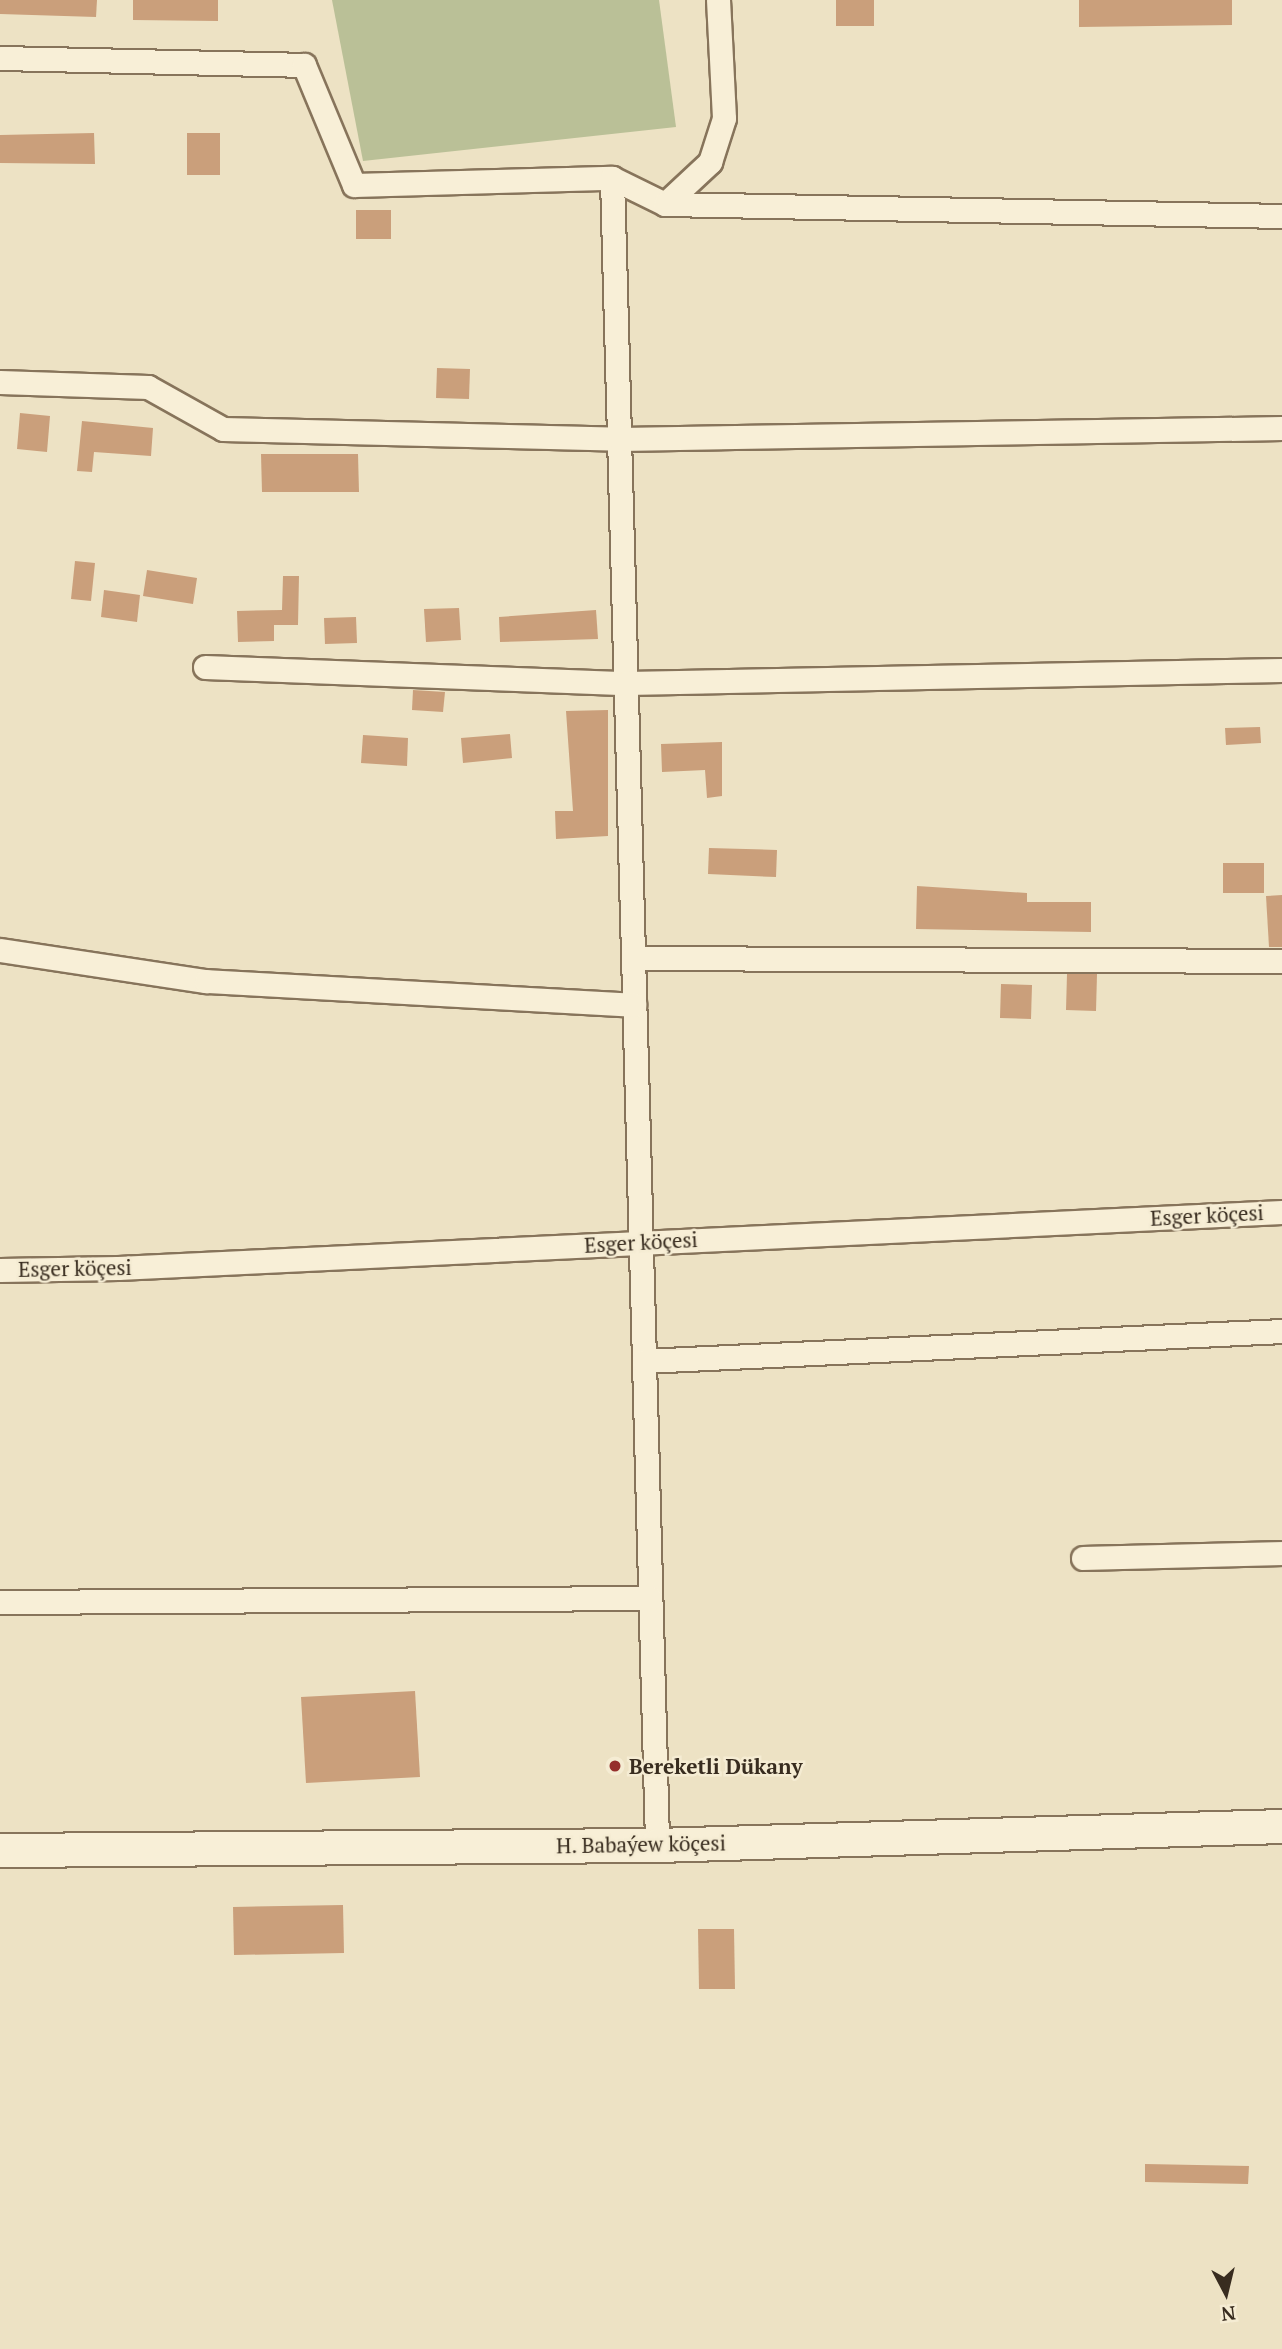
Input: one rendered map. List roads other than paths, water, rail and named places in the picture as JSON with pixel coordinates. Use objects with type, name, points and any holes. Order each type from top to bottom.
[{"type":"street","points":[[665,204],[710,162],[724,118],[718,0]]},
{"type":"street","points":[[0,58],[304,65],[354,185],[612,178],[665,204],[1282,216]]},
{"type":"street","points":[[612,178],[657,1844]]},
{"type":"street","points":[[0,382],[148,387],[223,429],[620,439],[1282,428]]},
{"type":"street","points":[[205,667],[626,683],[1282,670]]},
{"type":"street","points":[[0,950],[206,981],[635,1005]]},
{"type":"street","points":[[633,958],[1282,961]]},
{"type":"street","name":"Esger köçesi","points":[[0,1270],[1282,1212]]},
{"type":"street","points":[[644,1361],[1282,1331]]},
{"type":"street","points":[[1083,1558],[1282,1553]]},
{"type":"street","points":[[0,1601],[650,1598]]},
{"type":"street","name":"H. Babaýew köçesi","points":[[0,1850],[657,1844],[1282,1826]]},
{"type":"place","name":"Bereketli Dükany","points":[[615,1766]]}]
